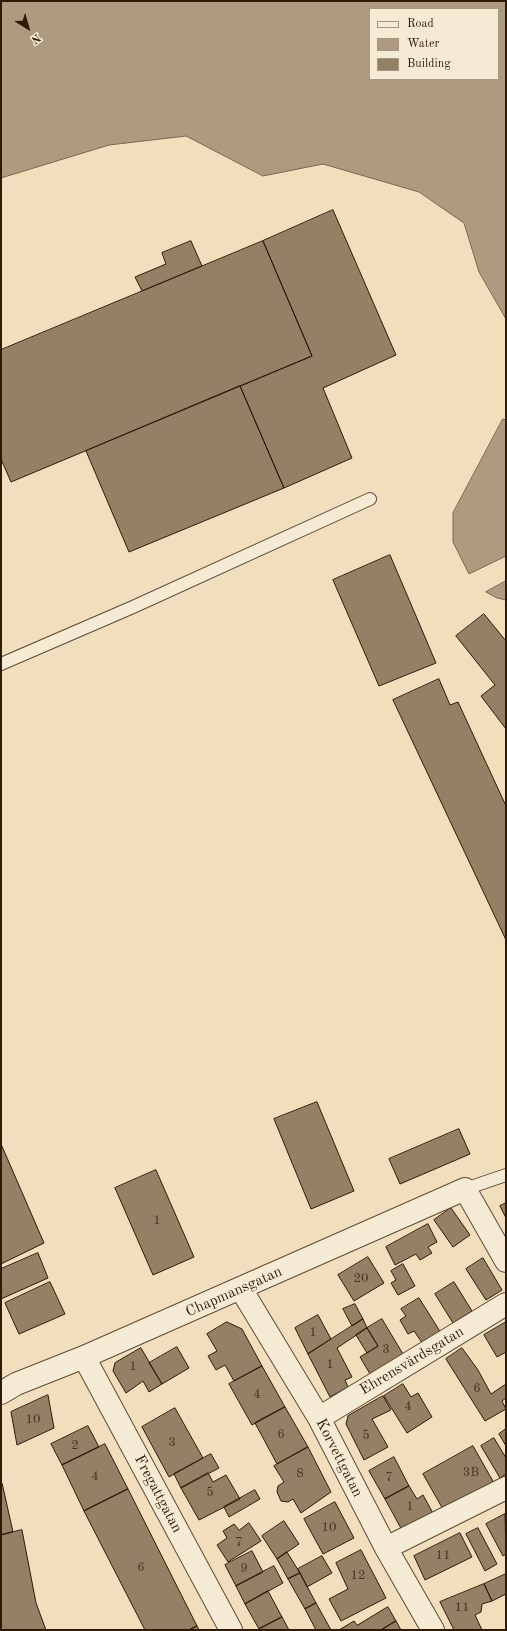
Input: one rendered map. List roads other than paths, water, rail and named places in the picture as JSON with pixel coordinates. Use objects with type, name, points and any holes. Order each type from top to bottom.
[{"type":"street","points":[[465,1189],[506,1260]]},
{"type":"street","name":"Chapmansgatan","points":[[1,1393],[16,1384],[84,1357],[241,1289],[465,1189]]},
{"type":"street","name":"Korvettgatan","points":[[241,1289],[319,1418],[386,1548],[433,1630]]},
{"type":"street","name":"Ehrensvärdsgatan","points":[[319,1418],[506,1304]]},
{"type":"street","name":"Fregattgatan","points":[[84,1357],[231,1630]]},
{"type":"street","points":[[386,1548],[506,1488]]},
{"type":"lane","points":[[1,664],[133,607],[370,500]]},
{"type":"lane","points":[[465,1189],[506,1175]]},
{"type":"water","points":[[1,1],[506,1],[506,319],[479,272],[464,223],[419,192],[323,164],[263,176],[186,136],[109,145],[1,178]]},
{"type":"water","points":[[503,419],[506,420],[506,556],[469,574],[453,542],[453,513]]},
{"type":"water","points":[[506,581],[506,600],[497,598],[486,592]]}]
